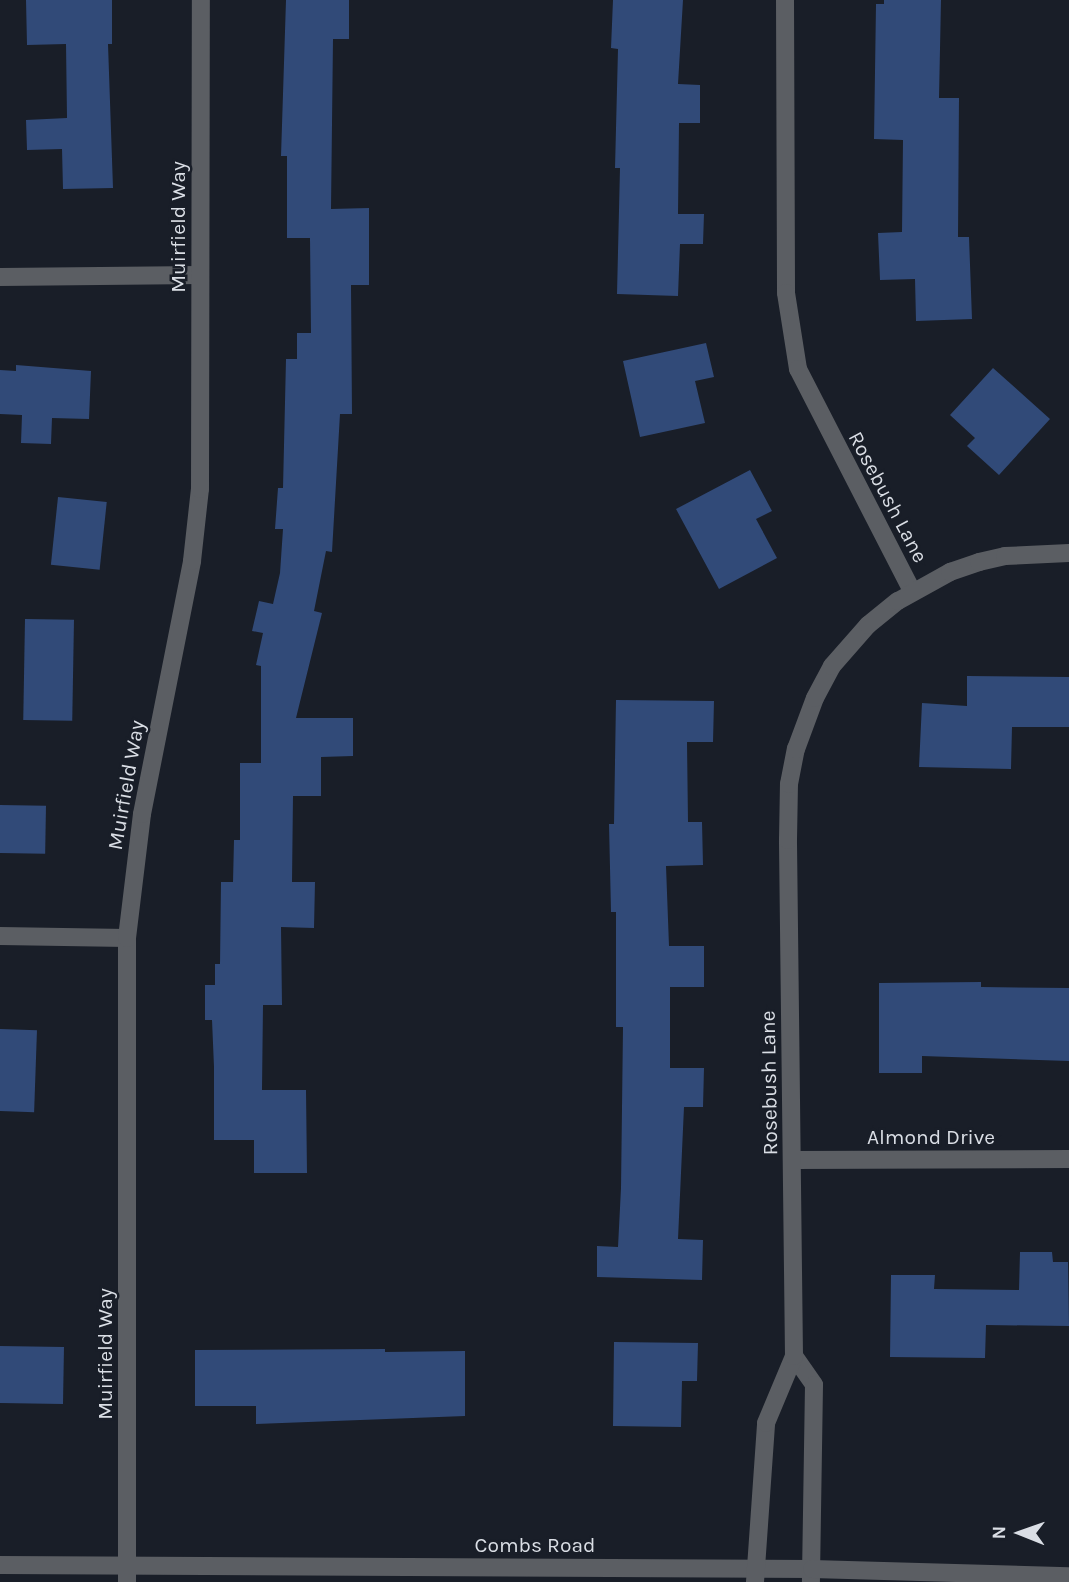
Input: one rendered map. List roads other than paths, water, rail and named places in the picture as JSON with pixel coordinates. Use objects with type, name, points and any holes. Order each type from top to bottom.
[{"type":"street","name":"Muirfield Way","points":[[127,1575],[127,938],[142,814],[192,561],[201,462],[201,0]]},
{"type":"street","name":"Rosebush Lane","points":[[755,1575],[766,1423],[794,1356],[789,784],[796,749],[815,698],[832,666],[868,625],[912,591],[798,369],[786,293],[785,0]]},
{"type":"street","points":[[0,277],[200,275]]},
{"type":"street","points":[[912,591],[950,572],[1005,556],[1069,553]]},
{"type":"street","points":[[0,936],[127,938]]},
{"type":"street","name":"Almond Drive","points":[[793,1160],[1069,1159]]},
{"type":"street","points":[[794,1356],[814,1385],[811,1575]]},
{"type":"street","name":"Combs Road","points":[[0,1565],[127,1575],[1069,1576]]}]
